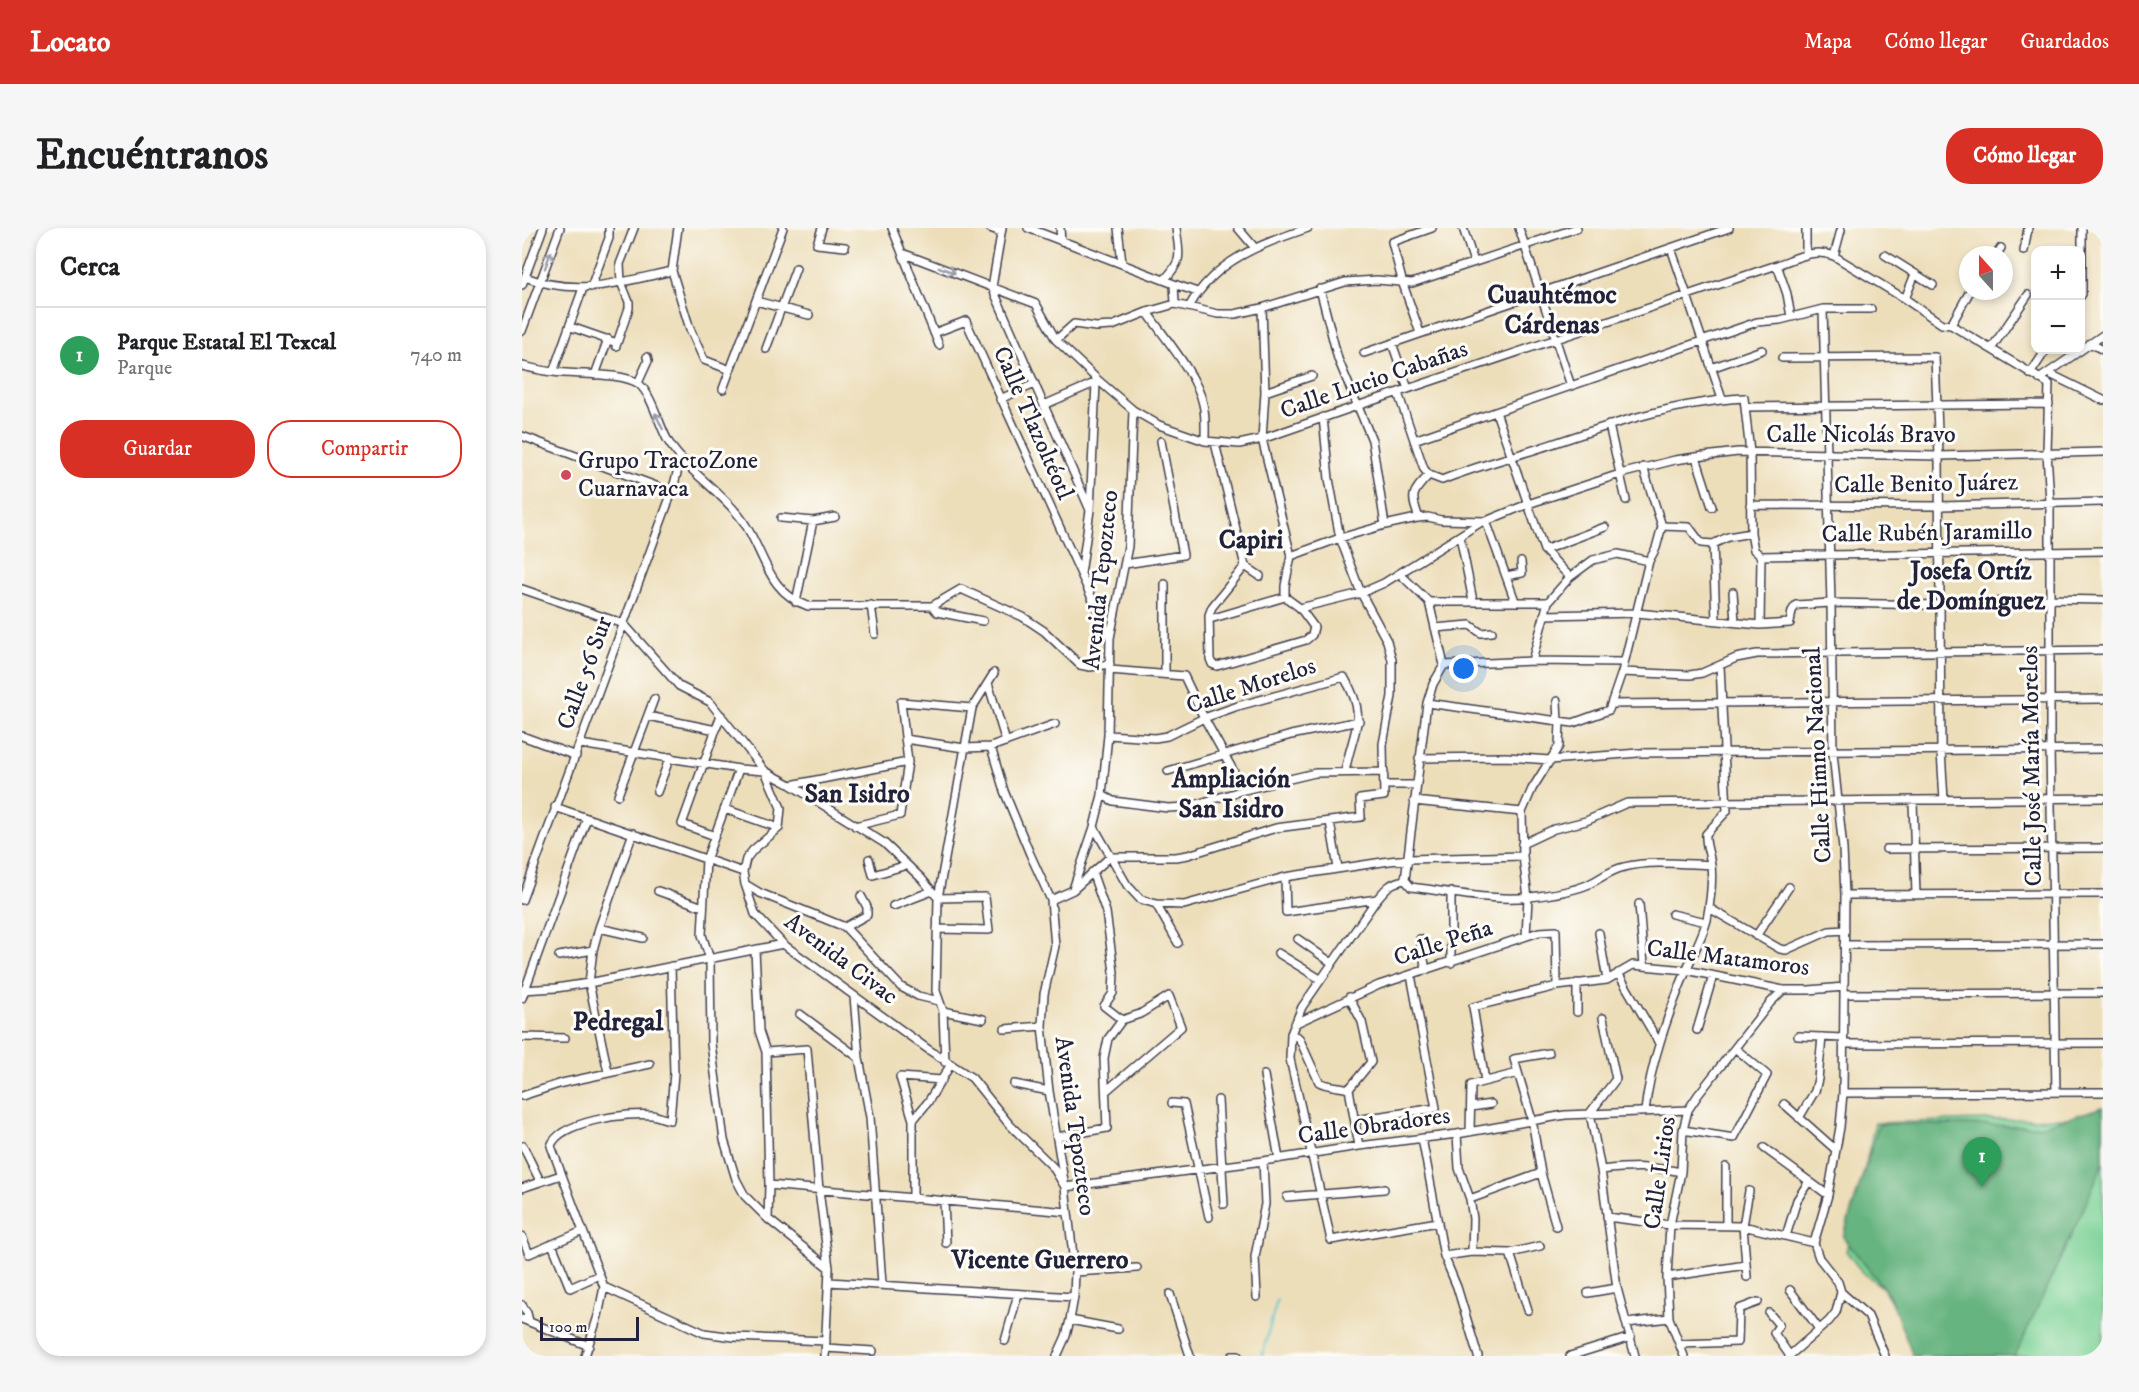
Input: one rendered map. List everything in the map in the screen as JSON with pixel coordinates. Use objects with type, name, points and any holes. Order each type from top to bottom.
[{"type":"street","points":[[522,285],[543,228]]},
{"type":"street","points":[[522,331],[560,228]]},
{"type":"street","points":[[553,372],[609,238],[609,228]]},
{"type":"street","points":[[571,327],[617,344],[629,308],[621,282],[620,264],[634,228]]},
{"type":"street","points":[[678,228],[672,271],[690,329],[704,360],[730,370]]},
{"type":"street","points":[[723,389],[783,228]]},
{"type":"street","points":[[822,228],[817,244],[845,247]]},
{"type":"street","points":[[892,228],[939,345]]},
{"type":"street","points":[[990,228],[1001,230],[992,287],[1090,510]]},
{"type":"street","points":[[1028,228],[1197,292]]},
{"type":"street","points":[[1060,228],[1061,240]]},
{"type":"street","points":[[1118,228],[1122,263]]},
{"type":"street","points":[[1165,279],[1174,270],[1179,258],[1176,228]]},
{"type":"street","points":[[1238,228],[1255,248]]},
{"type":"street","points":[[1189,307],[1197,292],[1230,261],[1255,248],[1308,228]]},
{"type":"street","points":[[1420,333],[1403,284],[1392,242],[1432,228]]},
{"type":"street","points":[[1462,228],[1474,262]]},
{"type":"street","points":[[1519,228],[1571,386]]},
{"type":"street","points":[[1056,340],[1074,324],[1096,327],[1112,326],[1175,303],[1218,314],[1235,314],[1262,308],[1320,289],[1355,282],[1377,280],[1403,284],[1421,281],[1577,228]]},
{"type":"street","points":[[1364,353],[1728,228]]},
{"type":"street","points":[[1746,407],[2049,404],[2049,384],[1951,325],[1942,324],[1834,256],[1823,252],[1806,254],[1806,228]]},
{"type":"street","points":[[2024,251],[2028,228]]},
{"type":"street","points":[[2082,228],[2082,246]]},
{"type":"street","points":[[1834,256],[1841,231]]},
{"type":"street","points":[[1671,248],[1722,399]]},
{"type":"street","name":"Calle Lucio Cabañas","points":[[902,253],[1036,304],[1056,340],[1098,382],[1133,410],[1159,425],[1205,441],[1239,444],[1262,440],[1323,417],[1806,254]]},
{"type":"street","points":[[1885,255],[1933,285]]},
{"type":"street","points":[[1777,265],[1787,294],[1791,317]]},
{"type":"street","points":[[766,349],[796,268]]},
{"type":"street","points":[[525,277],[561,287],[587,287],[672,271]]},
{"type":"street","points":[[1905,299],[1915,274]]},
{"type":"street","points":[[1174,284],[1175,303]]},
{"type":"street","points":[[1320,289],[1332,341],[1372,440],[1385,525]]},
{"type":"street","points":[[1991,350],[2028,295]]},
{"type":"street","points":[[1951,325],[1965,300]]},
{"type":"street","points":[[756,301],[809,315]]},
{"type":"street","points":[[1262,308],[1265,392],[1262,440],[1291,556],[1285,597]]},
{"type":"street","points":[[1413,440],[1757,322],[1824,309],[1871,309]]},
{"type":"street","name":"Calle Himno Nacional","points":[[1815,1243],[1828,1195],[1843,1093],[1845,930],[1845,895],[1833,753],[1824,309]]},
{"type":"street","points":[[1147,312],[1194,380],[1200,393],[1206,418],[1205,441]]},
{"type":"street","name":"Calle Tlazoltéotl","points":[[934,333],[966,321],[1110,638]]},
{"type":"street","points":[[2039,379],[2103,335]]},
{"type":"street","points":[[595,375],[608,339]]},
{"type":"street","points":[[1392,343],[1408,389]]},
{"type":"street","points":[[2090,343],[2103,350]]},
{"type":"street","points":[[1711,368],[1762,350]]},
{"type":"street","points":[[2030,374],[2043,354]]},
{"type":"street","points":[[638,383],[648,361],[647,357]]},
{"type":"street","points":[[1782,358],[1935,357],[1940,506],[1941,751],[1944,800]]},
{"type":"street","points":[[522,366],[553,372],[620,376],[638,383],[645,391],[668,440],[681,458],[721,496],[743,522],[780,589],[796,602],[808,606],[932,606],[961,589],[1023,617],[1044,630],[1080,665],[1184,676],[1204,718],[1244,790]]},
{"type":"street","points":[[2048,373],[2103,400]]},
{"type":"street","points":[[1265,392],[1312,376]]},
{"type":"street","points":[[1044,405],[1098,382],[1090,510],[1081,575]]},
{"type":"street","points":[[1000,399],[1035,384]]},
{"type":"street","points":[[1398,393],[1424,469],[1429,475],[1442,480],[1609,425],[1674,408],[1722,399],[1744,398],[1750,453],[1751,533],[1754,550],[1761,556],[1760,625]]},
{"type":"street","name":"Calle José María Morelos","points":[[2049,404],[2047,452],[2050,502],[2050,748],[2055,1092]]},
{"type":"street","name":"Avenida Tepozteco","points":[[1073,890],[1093,831],[1102,795],[1108,735],[1110,638],[1128,546],[1133,410]]},
{"type":"street","points":[[1496,412],[1544,550],[1570,577]]},
{"type":"street","points":[[992,747],[1004,791],[1029,854],[1051,900],[1073,890],[1109,858],[1176,857],[1274,828],[1361,817],[1360,799],[1384,796],[1383,744],[1392,696],[1392,660],[1381,629],[1361,592],[1340,538],[1329,478],[1323,417]]},
{"type":"street","points":[[1609,425],[1626,500]]},
{"type":"street","points":[[522,436],[672,492]]},
{"type":"street","points":[[1125,564],[1183,555],[1161,441]]},
{"type":"street","points":[[1215,443],[1245,566],[1260,576]]},
{"type":"street","name":"Calle Nicolás Bravo","points":[[1484,521],[1528,504],[1643,467],[1738,452],[1939,456],[2103,452]]},
{"type":"street","points":[[1696,457],[1712,507]]},
{"type":"street","name":"Calle 56 Sur","points":[[522,900],[525,883],[576,756],[672,492],[681,458]]},
{"type":"street","points":[[1610,707],[1622,672],[1649,561],[1656,548],[1662,526],[1643,467]]},
{"type":"street","points":[[1419,518],[1413,501],[1414,491],[1429,475]]},
{"type":"street","name":"Calle Benito Juárez","points":[[1750,505],[1940,506],[2103,502]]},
{"type":"street","points":[[781,518],[813,520],[835,517]]},
{"type":"street","points":[[1291,556],[1340,538],[1419,518],[1484,521]]},
{"type":"street","points":[[796,602],[813,520]]},
{"type":"street","points":[[1300,608],[1361,592],[1400,574],[1484,521]]},
{"type":"street","points":[[1484,521],[1515,601]]},
{"type":"street","points":[[1662,526],[1689,527],[1701,543],[1713,544],[1728,537],[1751,533]]},
{"type":"street","points":[[1544,550],[1605,527]]},
{"type":"street","points":[[1460,536],[1473,601]]},
{"type":"street","points":[[1713,544],[1716,620]]},
{"type":"street","name":"Calle Rubén Jaramillo","points":[[1761,556],[2103,551]]},
{"type":"street","points":[[1532,661],[1548,602],[1570,577],[1593,560],[1618,554],[1649,561]]},
{"type":"street","points":[[1506,576],[1522,573],[1521,562]]},
{"type":"street","points":[[1245,566],[1212,608],[1210,619],[1212,664],[1217,666],[1306,640],[1312,635],[1314,627],[1300,608],[1285,597]]},
{"type":"street","points":[[1400,574],[1429,602],[1444,665],[1433,684],[1427,703],[1405,880]]},
{"type":"street","points":[[1165,584],[1165,674]]},
{"type":"street","points":[[522,589],[624,624],[679,686],[710,702],[765,771],[781,808],[779,828],[753,850],[746,860],[743,872],[555,807]]},
{"type":"street","points":[[1733,592],[1735,622]]},
{"type":"street","points":[[1210,619],[1285,597]]},
{"type":"street","points":[[1544,615],[1637,613],[1760,625],[1790,623],[1792,611],[1796,605],[1831,603],[1940,605],[2049,599],[2103,600]]},
{"type":"street","points":[[1429,602],[1548,602]]},
{"type":"street","points":[[871,605],[875,634]]},
{"type":"street","points":[[932,606],[937,612],[983,621]]},
{"type":"street","points":[[1435,628],[1470,625],[1481,633],[1492,632]]},
{"type":"street","points":[[1622,672],[1690,675],[1710,671],[1736,658],[1757,654],[2103,650]]},
{"type":"street","points":[[1444,665],[1532,661],[1624,662]]},
{"type":"street","points":[[1646,1111],[1649,1084],[1659,1043],[1686,970],[1700,943],[1706,922],[1711,865],[1706,834],[1727,811],[1720,665]]},
{"type":"street","points":[[913,1120],[942,1080],[948,1063],[943,1011],[936,991],[938,898],[972,708],[994,673]]},
{"type":"street","name":"Calle Morelos","points":[[1108,735],[1155,738],[1180,731],[1204,718],[1344,677],[1358,706],[1359,721]]},
{"type":"street","points":[[988,683],[1006,742]]},
{"type":"street","points":[[618,795],[654,699]]},
{"type":"street","points":[[1427,703],[1573,723],[1610,707],[2103,699]]},
{"type":"street","points":[[1526,936],[1528,898],[1522,844],[1522,812],[1532,789],[1559,746],[1557,701]]},
{"type":"street","points":[[855,826],[900,815],[908,762],[901,702],[972,708]]},
{"type":"street","points":[[715,836],[682,824],[721,715]]},
{"type":"street","points":[[648,716],[716,730]]},
{"type":"street","points":[[1346,772],[1349,749],[1359,721]]},
{"type":"street","points":[[1168,771],[1272,740],[1359,721]]},
{"type":"street","points":[[905,739],[964,748],[992,747],[1055,724]]},
{"type":"street","points":[[522,736],[576,756]]},
{"type":"street","points":[[580,744],[765,771],[884,843],[938,898]]},
{"type":"street","points":[[1419,758],[1506,757],[1550,760],[1638,753],[2103,749]]},
{"type":"street","points":[[657,792],[670,757]]},
{"type":"street","points":[[791,785],[908,762]]},
{"type":"street","points":[[739,769],[706,860],[703,907],[702,935],[710,959],[711,1044],[723,1140],[745,1196],[768,1219],[829,1268]]},
{"type":"street","points":[[1102,795],[1113,801],[1168,808],[1187,807],[1315,773],[1384,772]]},
{"type":"street","points":[[1384,785],[1416,785]]},
{"type":"street","points":[[1522,844],[1554,829],[1586,821],[1627,803],[2103,798]]},
{"type":"street","points":[[1414,801],[1522,812]]},
{"type":"street","points":[[1913,801],[1916,895]]},
{"type":"street","points":[[725,809],[779,828]]},
{"type":"street","points":[[587,818],[523,993],[589,983],[783,944]]},
{"type":"street","points":[[1330,822],[1338,868]]},
{"type":"street","points":[[1093,831],[1127,885],[1140,899],[1156,904],[1184,905],[1284,877],[1338,868],[1409,859],[1523,856]]},
{"type":"street","points":[[608,1072],[589,983],[593,950],[599,928],[633,833]]},
{"type":"street","points":[[1886,849],[2103,848]]},
{"type":"street","points":[[868,859],[873,875],[907,865]]},
{"type":"street","points":[[1405,880],[1411,887],[1528,898],[1573,890],[1612,871],[1626,867],[1673,863],[1711,865]]},
{"type":"street","name":"Avenida Civac","points":[[743,872],[755,914],[783,944],[972,1078],[1009,1124],[1053,1167],[1065,1187]]},
{"type":"street","points":[[1092,872],[1107,912],[1114,972],[1113,993],[1104,1006],[1122,1020]]},
{"type":"street","points":[[1284,877],[1286,912],[1377,899]]},
{"type":"street","points":[[1405,880],[1387,886],[1302,1007],[1294,1024],[1290,1059],[1331,1240],[1438,1222]]},
{"type":"street","points":[[745,884],[760,893],[845,927],[901,987],[918,996],[939,1001]]},
{"type":"street","points":[[1756,936],[1789,887]]},
{"type":"street","points":[[658,891],[703,907]]},
{"type":"street","points":[[893,906],[932,891]]},
{"type":"street","points":[[1451,892],[1451,963]]},
{"type":"street","points":[[1845,895],[2103,894]]},
{"type":"street","points":[[845,927],[867,915],[867,907],[861,896]]},
{"type":"street","points":[[937,929],[989,930],[985,897],[938,898]]},
{"type":"street","name":"Avenida Tepozteco","points":[[1051,900],[1055,946],[1044,994],[1042,1026],[1049,1091],[1065,1187],[1074,1272],[1074,1297],[1070,1320],[1057,1356]]},
{"type":"street","points":[[1156,904],[1179,943]]},
{"type":"street","points":[[1639,904],[1644,965]]},
{"type":"street","points":[[1709,908],[1756,936],[1786,950],[1829,931],[1845,930]]},
{"type":"street","points":[[1672,914],[1706,922]]},
{"type":"street","points":[[599,928],[643,938]]},
{"type":"street","name":"Calle Peña","points":[[1294,1024],[1349,998],[1539,932],[1557,931],[1557,986]]},
{"type":"street","points":[[1485,1081],[1473,1007],[1557,986],[1608,981],[1599,933]]},
{"type":"street","points":[[1298,939],[1332,963]]},
{"type":"street","points":[[1420,939],[1426,970]]},
{"type":"street","points":[[1844,945],[2103,944]]},
{"type":"street","points":[[559,956],[593,950]]},
{"type":"street","points":[[755,950],[759,1030],[766,1052],[768,1219]]},
{"type":"street","points":[[1278,953],[1320,979]]},
{"type":"street","name":"Calle Matamoros","points":[[1608,981],[1633,965],[1644,965],[1686,970],[1783,990],[2103,993]]},
{"type":"street","points":[[585,1356],[598,1316],[604,1287],[551,1146],[553,1139],[567,1130],[591,1122],[620,1116],[651,1115],[670,1120],[674,1073],[671,966]]},
{"type":"street","points":[[1618,973],[1659,1043]]},
{"type":"street","points":[[1355,1120],[1436,1108],[1412,975]]},
{"type":"street","points":[[1697,1030],[1713,976]]},
{"type":"street","points":[[1576,983],[1578,1012]]},
{"type":"street","name":"Calle Lirios","points":[[1684,1356],[1670,1318],[1667,1277],[1670,1225],[1681,1172],[1683,1130],[1688,1110],[1770,1003],[1783,990]]},
{"type":"street","points":[[855,996],[859,1058],[870,1117],[882,1284]]},
{"type":"street","points":[[1057,1137],[1107,1128],[1104,1058],[1108,1040],[1122,1020],[1140,1014],[1169,996],[1180,1027],[1106,1091]]},
{"type":"street","points":[[1349,998],[1362,1022],[1371,1062],[1349,1089]]},
{"type":"street","points":[[943,1011],[983,1019]]},
{"type":"street","points":[[800,1014],[859,1058]]},
{"type":"street","points":[[1603,1018],[1616,1079],[1590,1113],[1601,1170],[1617,1288],[1635,1356]]},
{"type":"street","points":[[1005,1029],[1042,1026]]},
{"type":"street","points":[[1292,1034],[1299,1038],[1319,1082],[1326,1086],[1349,1089]]},
{"type":"street","points":[[1798,1036],[1843,1041],[2103,1043]]},
{"type":"street","points":[[522,1037],[565,1038]]},
{"type":"street","points":[[1799,1119],[1815,1091],[1822,1037]]},
{"type":"street","points":[[1683,1130],[1734,1138],[1767,1075],[1736,1048]]},
{"type":"street","points":[[766,1052],[807,1049],[819,1190],[829,1268],[826,1348]]},
{"type":"street","points":[[1550,1053],[1514,1059],[1532,1120],[1541,1173],[1556,1226]]},
{"type":"street","points":[[522,1096],[562,1083],[650,1064]]},
{"type":"street","points":[[1470,1132],[1471,1085],[1518,1073]]},
{"type":"street","points":[[1264,1075],[1284,1159]]},
{"type":"street","points":[[913,1199],[913,1120],[900,1077],[942,1080]]},
{"type":"street","points":[[1014,1084],[1049,1091]]},
{"type":"street","points":[[1349,1089],[1359,1146]]},
{"type":"street","points":[[1843,1093],[2103,1092]]},
{"type":"street","points":[[1218,1100],[1224,1204]]},
{"type":"street","points":[[1172,1103],[1184,1104],[1209,1217]]},
{"type":"street","points":[[1471,1107],[1491,1104]]},
{"type":"street","points":[[1784,1104],[1836,1150]]},
{"type":"street","name":"Calle Obradores","points":[[1065,1187],[1284,1159],[1359,1146],[1470,1132],[1532,1120],[1590,1113],[1688,1110]]},
{"type":"street","points":[[1457,1134],[1459,1168],[1470,1199],[1473,1219],[1472,1252]]},
{"type":"street","points":[[1422,1138],[1444,1256],[1457,1287],[1478,1356]]},
{"type":"street","points":[[523,1146],[540,1181]]},
{"type":"street","points":[[1764,1148],[1828,1195]]},
{"type":"street","points":[[1257,1297],[1255,1257],[1264,1204],[1263,1161]]},
{"type":"street","points":[[1601,1170],[1659,1167],[1681,1172]]},
{"type":"street","points":[[1726,1167],[1726,1225]]},
{"type":"street","points":[[1470,1199],[1541,1173]]},
{"type":"street","points":[[522,1188],[561,1175]]},
{"type":"street","points":[[1786,1236],[1797,1200],[1809,1181]]},
{"type":"street","points":[[769,1185],[1068,1212]]},
{"type":"street","points":[[1287,1197],[1384,1189]]},
{"type":"street","points":[[1747,1277],[1743,1227],[1749,1191]]},
{"type":"street","points":[[944,1202],[946,1244]]},
{"type":"street","points":[[1607,1217],[1670,1225],[1743,1227],[1815,1243],[1820,1258],[1838,1282],[1841,1292],[1836,1312],[1790,1356],[1774,1332],[1779,1325],[1769,1313]]},
{"type":"street","points":[[522,1236],[529,1254],[583,1230]]},
{"type":"street","points":[[552,1244],[570,1288],[599,1275]]},
{"type":"street","points":[[1444,1256],[1472,1252],[1510,1253],[1540,1246]]},
{"type":"street","points":[[1510,1253],[1528,1310]]},
{"type":"street","points":[[1667,1277],[1746,1265]]},
{"type":"street","points":[[1074,1272],[1137,1268]]},
{"type":"street","points":[[829,1282],[1074,1297]]},
{"type":"street","points":[[604,1287],[704,1333],[826,1348],[873,1350]]},
{"type":"street","points":[[1588,1293],[1617,1288]]},
{"type":"street","points":[[1790,1290],[1819,1329]]},
{"type":"street","points":[[1841,1292],[1868,1316],[1886,1356]]},
{"type":"street","points":[[1005,1341],[1018,1294]]},
{"type":"street","points":[[1170,1294],[1190,1356]]},
{"type":"street","points":[[1680,1344],[1738,1342],[1739,1309],[1758,1302]]},
{"type":"street","points":[[522,1305],[527,1313],[526,1320],[589,1346]]},
{"type":"street","points":[[1627,1323],[1670,1318]]},
{"type":"street","points":[[1070,1320],[1118,1329]]},
{"type":"street","points":[[1570,1356],[1630,1337]]},
{"type":"green space","points":[[2103,1107],[2103,1162],[2015,1356],[1913,1356],[1889,1295],[1843,1237],[1879,1124],[2042,1126]]},
{"type":"green space","points":[[2103,1117],[2103,1356],[1917,1356],[1910,1334],[1883,1288],[1861,1271],[1846,1251],[1875,1123]]},
{"type":"waterway","points":[[1262,1356],[1277,1300]]},
{"type":"place","name":"Grupo TractoZone Cuarnavaca","points":[[566,475]]},
{"type":"place","name":"Parque Estatal El Texcal","points":[[1982,1187]]},
{"type":"district","name":"Cuauhtémoc Cárdenas","points":[[1552,310]]},
{"type":"district","name":"Capiri","points":[[1251,540]]},
{"type":"district","name":"Josefa Ortíz de Domínguez","points":[[1971,586]]},
{"type":"district","name":"San Isidro","points":[[857,794]]},
{"type":"district","name":"Ampliación San Isidro","points":[[1231,794]]},
{"type":"district","name":"Pedregal","points":[[618,1022]]},
{"type":"district","name":"Vicente Guerrero","points":[[1040,1260]]}]
